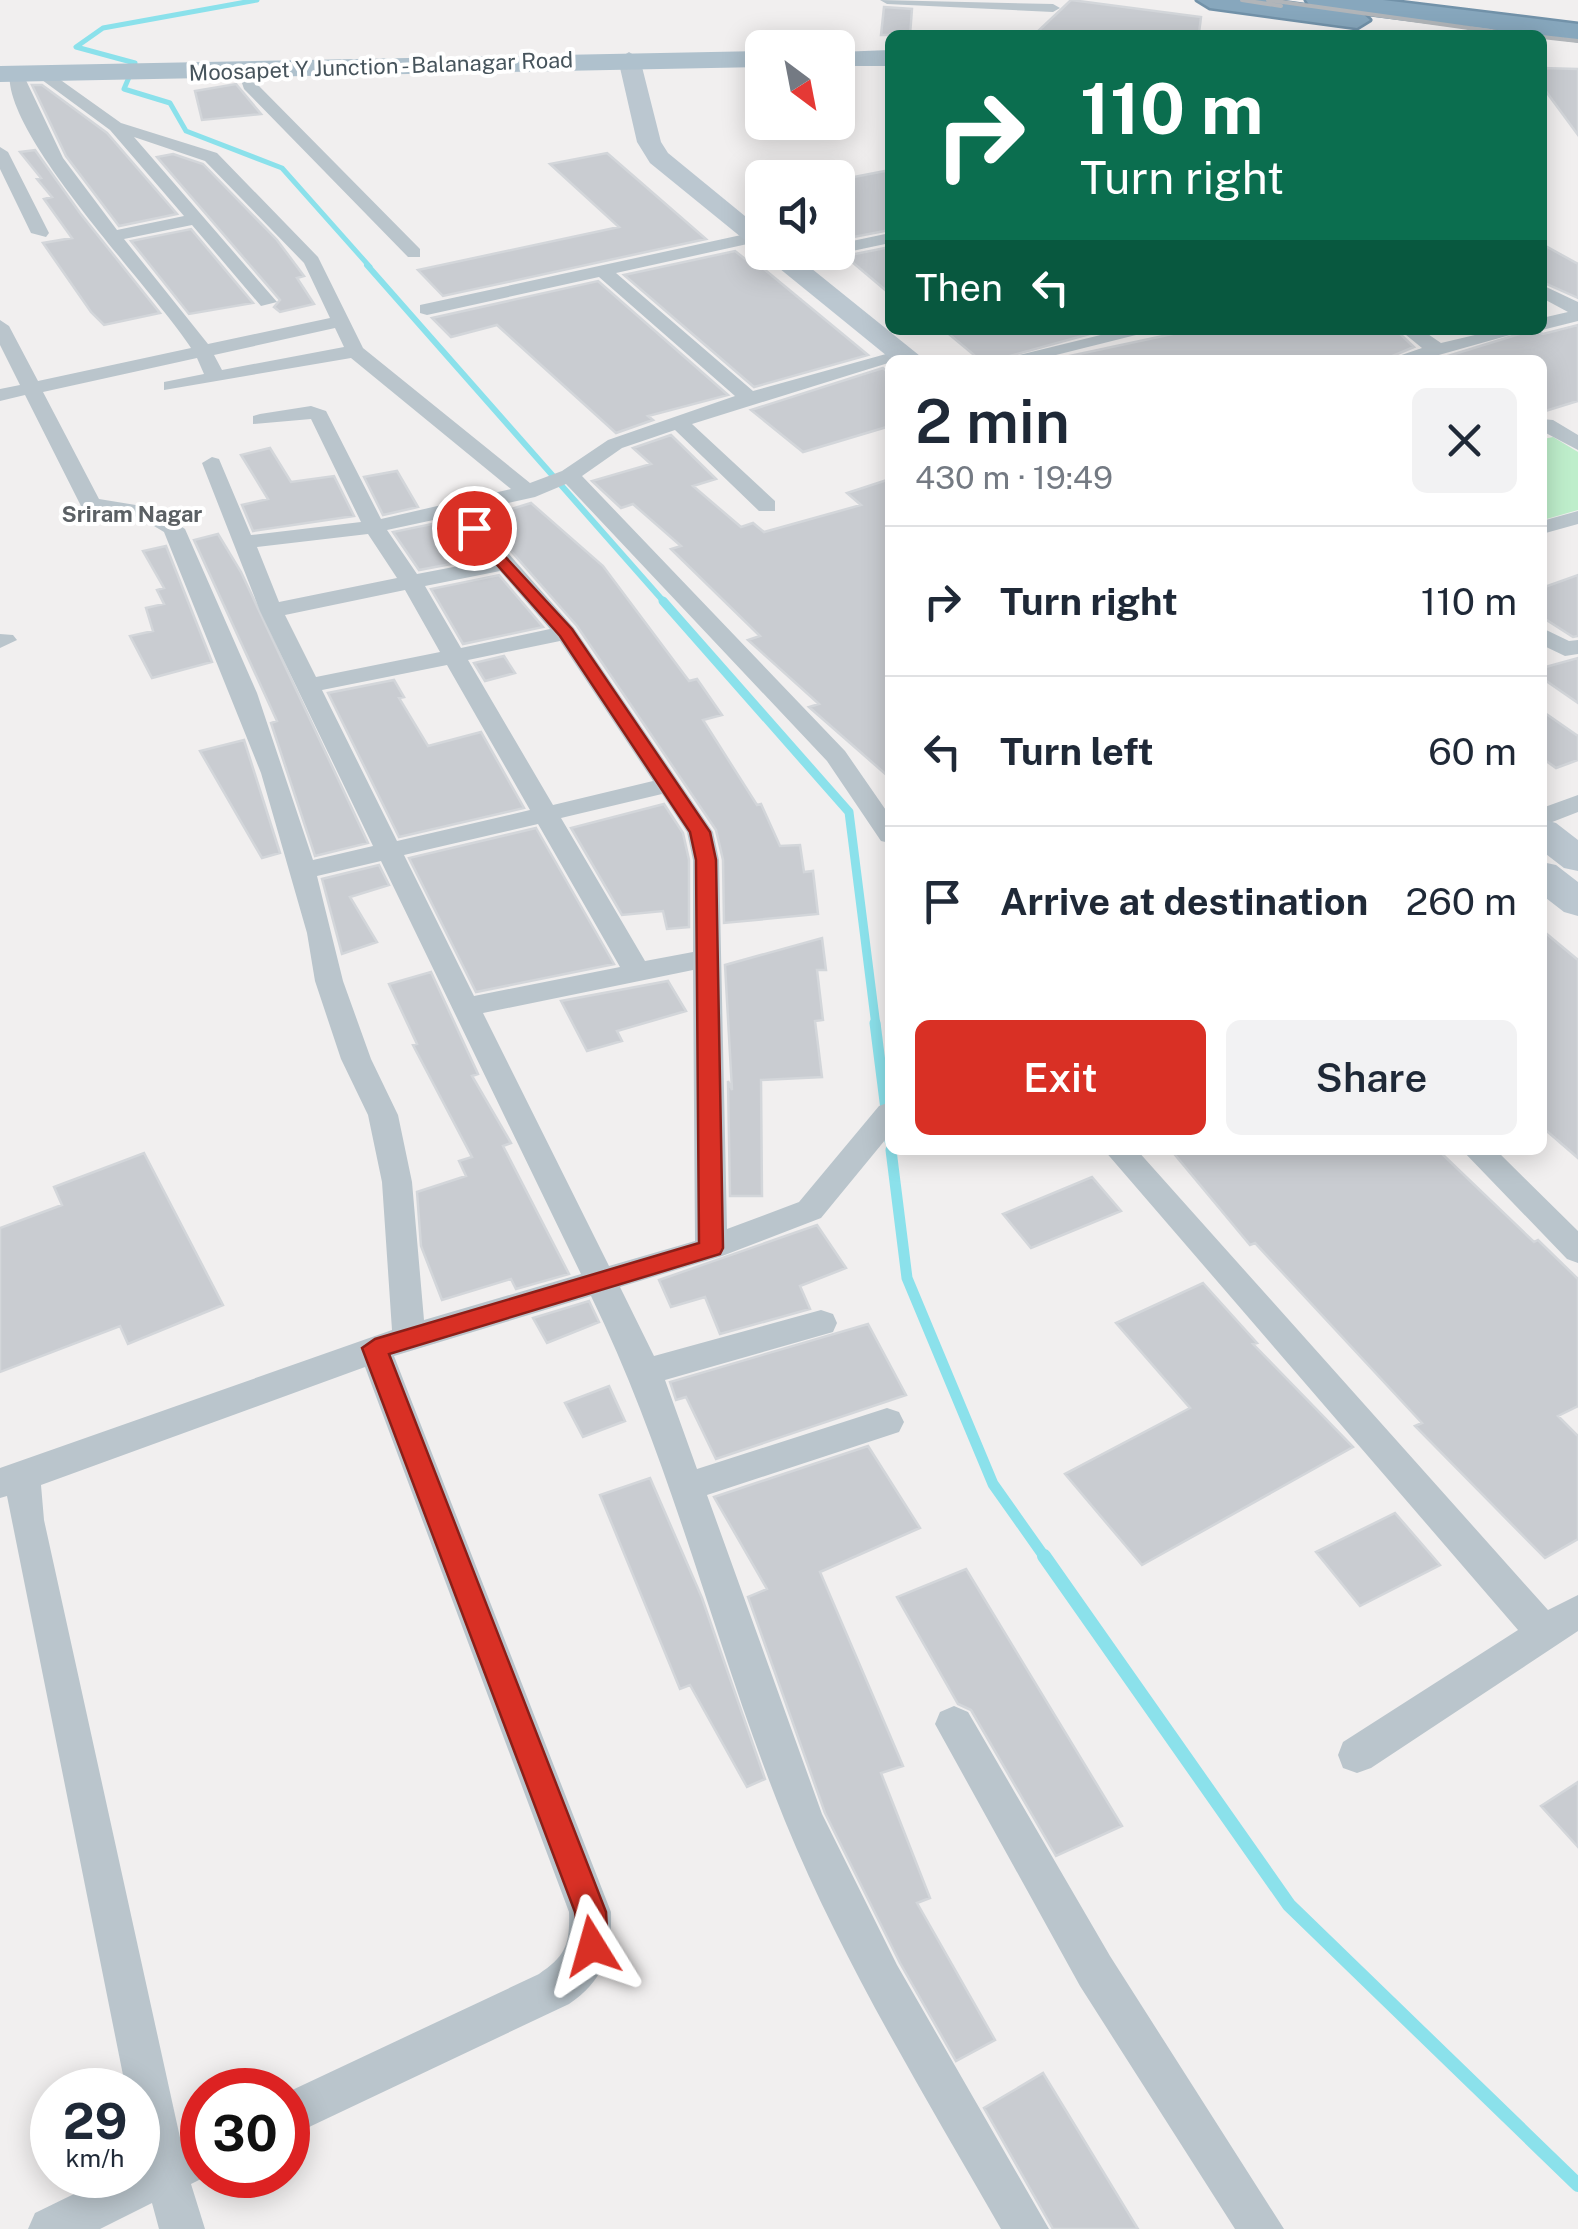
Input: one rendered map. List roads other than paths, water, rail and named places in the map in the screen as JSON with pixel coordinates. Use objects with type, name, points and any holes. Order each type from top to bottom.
[{"type":"highway","points":[[1210,0],[1320,8],[1389,5],[1480,29]]},
{"type":"highway","points":[[1320,8],[1346,30]]},
{"type":"highway","points":[[1320,8],[1433,30]]},
{"type":"highway","points":[[1547,34],[1578,32]]},
{"type":"highway","points":[[1547,41],[1578,49]]},
{"type":"main road","points":[[855,48],[885,48]]},
{"type":"main road","points":[[163,67],[745,49]]},
{"type":"main road","points":[[855,58],[885,58]]},
{"type":"main road","name":"Moosapet Y Junction - Balanagar Road","points":[[5,70],[163,67],[242,71],[745,59]]},
{"type":"street","points":[[887,0],[1052,8]]},
{"type":"street","points":[[629,59],[649,142],[659,158],[745,223]]},
{"type":"street","points":[[657,59],[667,111]]},
{"type":"street","points":[[5,70],[32,122],[113,236],[204,349],[216,378]]},
{"type":"street","points":[[55,70],[115,126],[268,302]]},
{"type":"street","points":[[242,71],[250,86],[414,253]]},
{"type":"street","points":[[115,126],[211,157],[312,261],[355,351],[527,492]]},
{"type":"street","points":[[678,140],[682,150],[745,217]]},
{"type":"street","points":[[0,152],[40,233]]},
{"type":"street","points":[[113,236],[196,219]]},
{"type":"street","points":[[855,245],[885,239]]},
{"type":"street","points":[[426,309],[745,241]]},
{"type":"street","points":[[602,270],[748,398]]},
{"type":"street","points":[[808,270],[885,328]]},
{"type":"street","points":[[839,270],[885,313]]},
{"type":"street","points":[[1547,293],[1578,312]]},
{"type":"street","points":[[1547,322],[1578,312]]},
{"type":"street","points":[[0,395],[338,322]]},
{"type":"street","points":[[0,326],[6,357],[33,386],[91,505],[163,516],[174,528],[245,693],[290,821],[321,932],[329,981],[356,1059],[383,1114],[397,1182],[392,1343],[590,1912],[592,1946],[582,1970],[554,1989],[310,2105]]},
{"type":"street","points":[[1028,355],[1106,335]]},
{"type":"street","points":[[1416,335],[1438,350]]},
{"type":"street","points":[[1418,355],[1499,335]]},
{"type":"street","points":[[171,386],[355,351]]},
{"type":"street","points":[[245,542],[374,527],[459,511],[527,492],[566,476],[615,444],[748,398],[885,358]]},
{"type":"street","points":[[260,420],[316,412],[374,527],[412,582],[636,970]]},
{"type":"street","points":[[1547,424],[1578,415]]},
{"type":"street","points":[[678,422],[766,506]]},
{"type":"street","points":[[1547,427],[1578,444]]},
{"type":"street","points":[[212,464],[271,611],[595,1279],[645,1372],[804,1819],[882,1980],[1026,2229]]},
{"type":"street","points":[[566,476],[836,756],[885,828]]},
{"type":"street","points":[[459,511],[566,633],[700,832],[707,958],[711,1248]]},
{"type":"street","points":[[1547,526],[1578,517]]},
{"type":"street","points":[[271,611],[506,563]]},
{"type":"street","points":[[308,686],[566,633]]},
{"type":"street","points":[[1547,639],[1565,649],[1578,647]]},
{"type":"street","points":[[302,872],[546,811],[670,785]]},
{"type":"street","points":[[1547,816],[1578,804]]},
{"type":"street","points":[[1547,835],[1578,860]]},
{"type":"street","points":[[1547,878],[1578,903]]},
{"type":"street","points":[[464,1008],[707,958]]},
{"type":"street","points":[[180,2147],[26,1520],[12,1480],[392,1343],[595,1279],[711,1248],[810,1210],[885,1120]]},
{"type":"street","points":[[1123,1155],[1542,1631]]},
{"type":"street","points":[[1481,1155],[1578,1250]]},
{"type":"street","points":[[645,1372],[821,1323]]},
{"type":"street","points":[[688,1486],[887,1422]]},
{"type":"street","points":[[1357,1756],[1542,1631],[1578,1612]]},
{"type":"street","points":[[954,1724],[1095,1971],[1261,2229]]},
{"type":"street","points":[[51,2229],[180,2165]]},
{"type":"street","points":[[182,2229],[183,2198]]},
{"type":"waterway","points":[[257,0],[103,28],[76,47],[135,63],[124,89],[170,103],[186,131],[282,168],[370,267]]},
{"type":"waterway","points":[[367,265],[665,603]]},
{"type":"waterway","points":[[663,601],[849,812],[876,1026]]},
{"type":"waterway","points":[[875,1023],[885,1102]]},
{"type":"waterway","points":[[892,1155],[907,1278],[993,1484],[1046,1559]]},
{"type":"waterway","points":[[1044,1556],[1289,1905],[1578,2185]]},
{"type":"railway","points":[[1242,0],[1281,6]]},
{"type":"railway","points":[[1268,0],[1483,30]]},
{"type":"railway","points":[[1547,38],[1578,41]]},
{"type":"district","name":"Sriram Nagar","points":[[132,514]]}]
